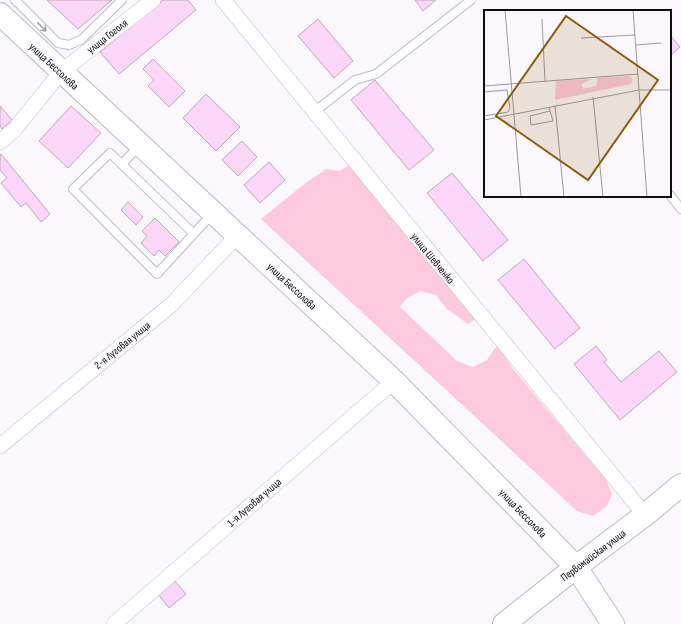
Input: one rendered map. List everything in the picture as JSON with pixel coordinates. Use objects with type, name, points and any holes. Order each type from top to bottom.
[{"type":"main road","name":"улица Бессолова","points":[[0,14],[394,381],[576,567],[613,624]]},
{"type":"main road","name":"Первомайская улица","points":[[504,624],[645,515],[681,485]]},
{"type":"street","name":"улица Гоголя","points":[[0,142],[14,130],[61,72],[153,0]]},
{"type":"street","name":"улица Шевченко","points":[[223,0],[645,515]]},
{"type":"street","name":"2-я Луговая улица","points":[[0,446],[171,305],[238,236]]},
{"type":"street","name":"1-я Луговая улица","points":[[114,624],[394,381]]},
{"type":"lane","points":[[15,0],[58,43],[69,45],[81,40],[122,0]]},
{"type":"lane","points":[[314,112],[355,80],[376,74],[471,0]]},
{"type":"lane","points":[[122,164],[140,145]]},
{"type":"lane","points":[[194,234],[110,153],[73,189],[157,274],[194,234],[213,213]]},
{"type":"lane","points":[[671,197],[681,210]]},
{"type":"shaded area","points":[[349,165],[476,319],[468,324],[447,309],[436,295],[420,291],[407,298],[400,307],[457,361],[473,367],[487,360],[497,345],[513,369],[606,480],[612,494],[607,506],[593,516],[577,511],[261,219],[303,185],[326,169],[340,171]]},
{"type":"building","points":[[47,0],[112,0],[78,29]]},
{"type":"building","points":[[163,0],[188,0],[196,10],[119,74],[100,52]]},
{"type":"building","points":[[415,0],[436,0],[423,11]]},
{"type":"building","points":[[318,19],[353,61],[334,78],[298,36]]},
{"type":"building","points":[[671,36],[680,47],[671,55]]},
{"type":"building","points":[[153,59],[185,91],[169,107],[148,86],[154,80],[143,69]]},
{"type":"building","points":[[375,80],[434,150],[409,170],[351,100]]},
{"type":"building","points":[[206,94],[240,127],[216,151],[183,118]]},
{"type":"building","points":[[0,106],[12,120],[2,129],[0,126]]},
{"type":"building","points":[[71,106],[101,133],[68,168],[39,141]]},
{"type":"building","points":[[242,141],[257,157],[238,176],[222,160]]},
{"type":"building","points":[[1,154],[50,214],[41,222],[26,203],[21,207],[1,183],[7,178],[0,170]]},
{"type":"building","points":[[269,162],[285,180],[260,203],[244,185]]},
{"type":"building","points":[[452,173],[508,240],[483,261],[427,193]]},
{"type":"building","points":[[128,202],[143,217],[136,225],[121,210]]},
{"type":"building","points":[[155,218],[179,242],[165,256],[159,250],[154,256],[141,243],[147,236],[142,231]]},
{"type":"building","points":[[524,259],[580,328],[555,349],[498,280]]},
{"type":"building","points":[[596,346],[607,360],[604,362],[621,382],[659,351],[677,372],[620,420],[574,364]]},
{"type":"building","points":[[174,580],[186,594],[169,608],[157,593]]}]
